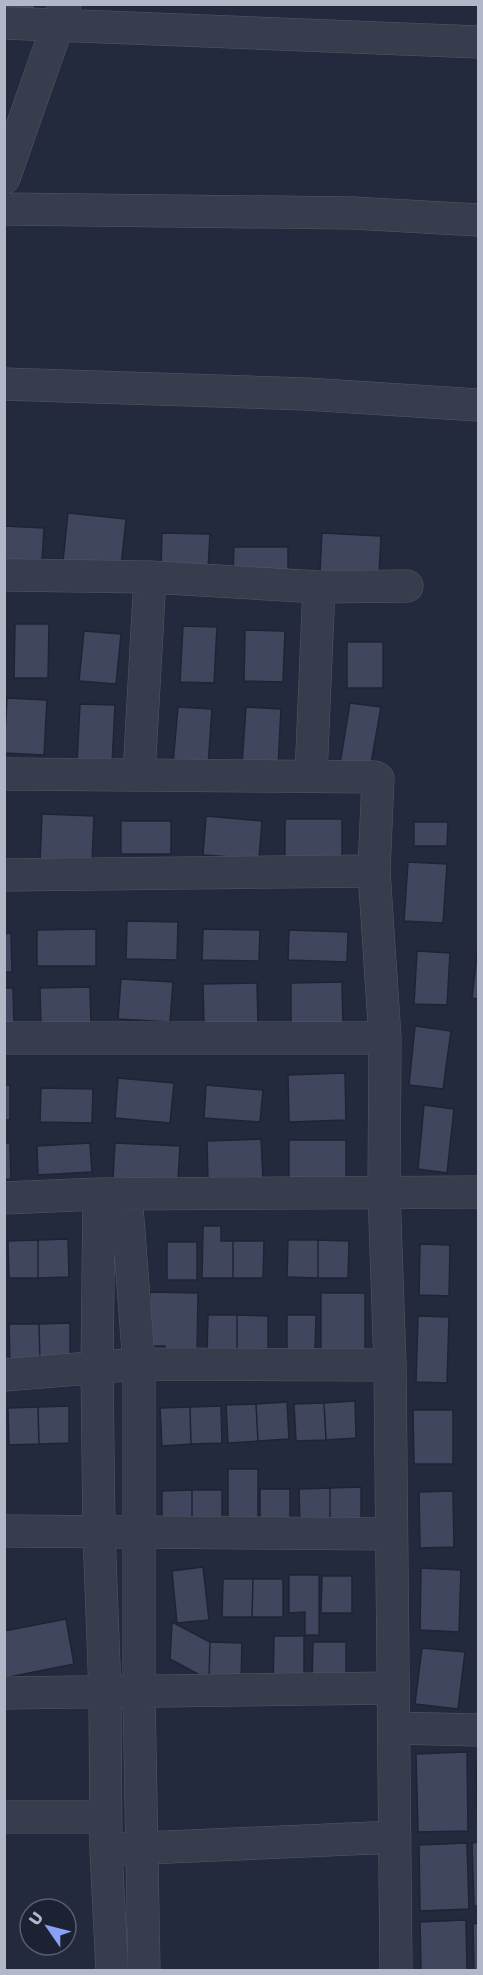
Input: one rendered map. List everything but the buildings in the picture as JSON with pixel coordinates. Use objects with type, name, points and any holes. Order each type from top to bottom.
[{"type":"street","points":[[4,23],[60,16],[478,42]]},
{"type":"street","points":[[4,178],[60,16]]},
{"type":"street","points":[[4,209],[353,213],[478,220]]},
{"type":"street","points":[[4,384],[306,394],[478,405]]},
{"type":"street","points":[[4,575],[150,577],[320,587],[406,586]]},
{"type":"street","points":[[139,775],[150,577]]},
{"type":"street","points":[[311,776],[320,587]]},
{"type":"street","points":[[4,774],[311,776],[375,777],[378,779],[374,871],[386,1038],[384,1191],[390,1365],[396,1971]]},
{"type":"street","points":[[4,875],[374,871]]},
{"type":"street","points":[[4,1038],[386,1038]]},
{"type":"street","points":[[4,1198],[112,1194],[478,1192]]},
{"type":"street","points":[[112,1194],[139,1364],[139,1693],[144,1848],[144,1971]]},
{"type":"street","points":[[112,1194],[97,1368],[99,1532],[105,1693],[106,1850],[112,1971]]},
{"type":"street","points":[[4,1375],[139,1364],[390,1365]]},
{"type":"street","points":[[4,1531],[139,1534],[391,1534]]},
{"type":"street","points":[[4,1693],[393,1688]]},
{"type":"street","points":[[394,1728],[478,1730]]},
{"type":"street","points":[[4,1817],[106,1817]]},
{"type":"street","points":[[106,1850],[395,1837]]}]
